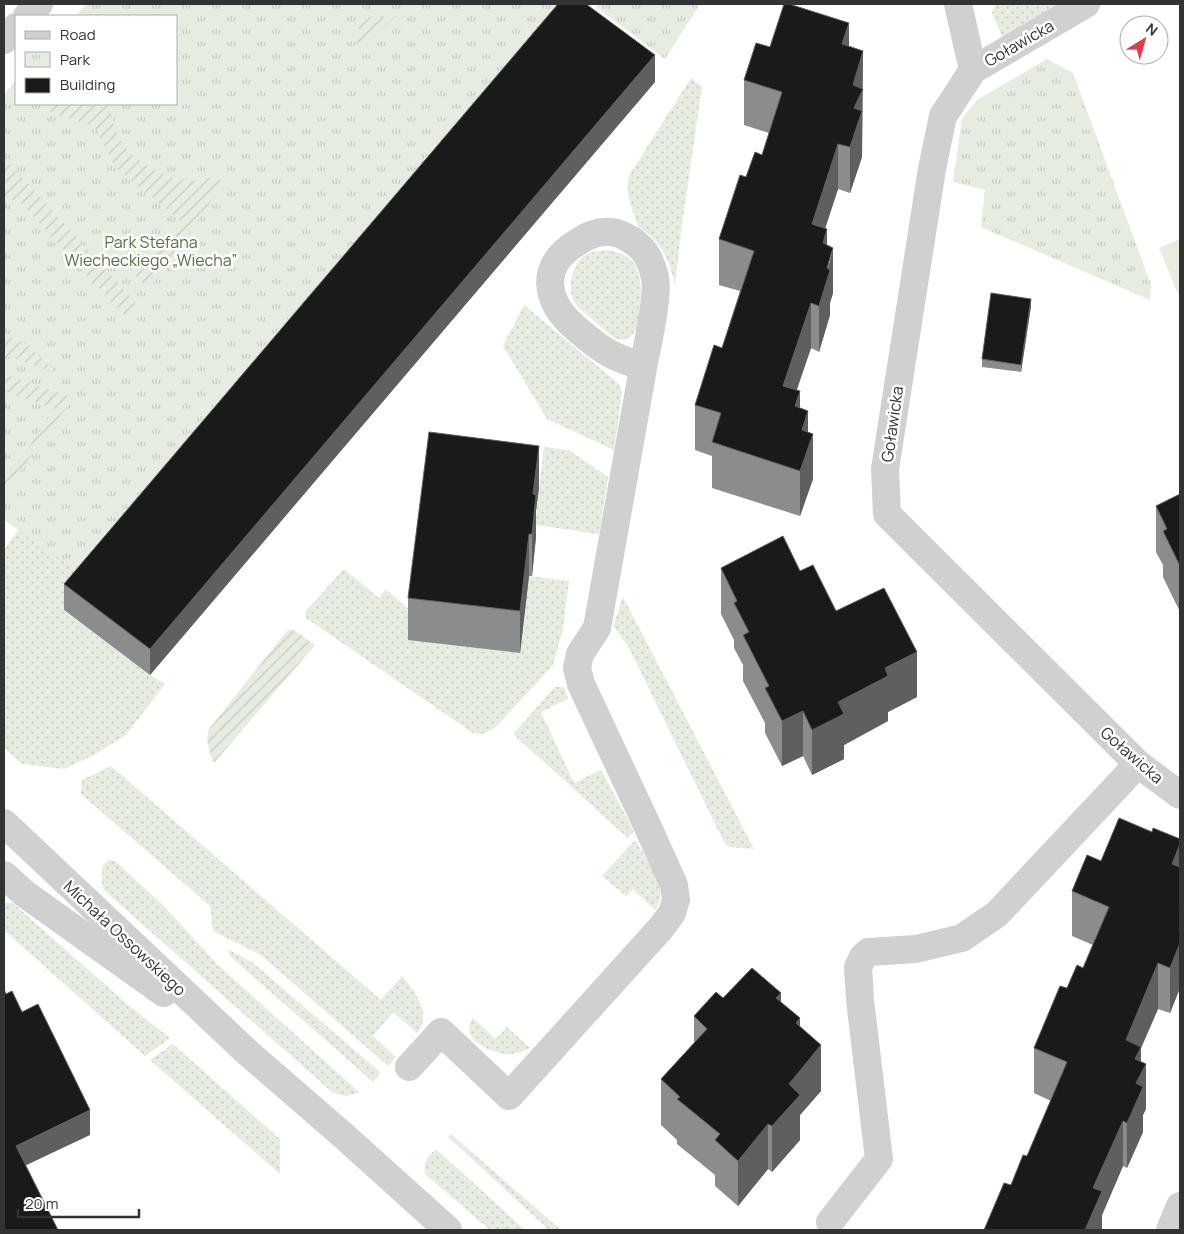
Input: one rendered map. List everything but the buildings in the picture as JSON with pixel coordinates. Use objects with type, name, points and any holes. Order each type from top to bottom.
[{"type":"street","points":[[28,15],[39,4]]},
{"type":"street","points":[[958,4],[973,70]]},
{"type":"street","name":"Goławicka","points":[[1086,4],[973,70],[943,116],[932,169],[885,469],[887,514],[1138,764],[1180,795]]},
{"type":"street","points":[[4,40],[15,28]]},
{"type":"street","points":[[408,1067],[441,1032],[509,1096],[661,928],[672,913],[676,900],[674,885],[581,684],[577,668],[580,654],[597,628],[643,366],[654,299],[655,280],[652,263],[638,243],[612,231],[592,235],[572,245],[561,254],[554,264],[550,278],[553,302],[567,322],[596,346],[612,356],[643,366]]},
{"type":"street","points":[[830,1222],[879,1159],[860,1000],[858,966],[862,957],[868,952],[916,949],[962,938],[997,914],[1138,764]]},
{"type":"street","name":"Michała Ossowskiego","points":[[4,823],[247,1052],[448,1230]]},
{"type":"street","name":"Michała Ossowskiego","points":[[4,876],[25,894],[247,1052]]},
{"type":"street","points":[[1170,1230],[1180,1206]]},
{"type":"green space","name":"Park Stefana Wiecheckiego „Wiecha”","points":[[87,4],[556,4],[75,569],[4,520],[4,94],[15,81],[15,105],[178,105],[178,15],[76,15]]},
{"type":"green space","points":[[447,4],[579,4],[64,611],[165,684],[126,735],[94,755],[64,769],[22,764],[4,748],[4,550],[121,383]]},
{"type":"green space","points":[[598,4],[700,4],[665,59],[596,7]]},
{"type":"green space","points":[[995,4],[1069,4],[1004,41],[992,13]]},
{"type":"green space","points":[[396,16],[344,66],[357,44],[358,18]]},
{"type":"green space","points":[[1047,59],[1073,73],[1151,285],[1150,300],[981,227],[985,190],[953,182],[962,119],[977,100]]},
{"type":"green space","points":[[691,78],[702,87],[675,285],[667,259],[659,245],[638,227],[628,194],[628,180]]},
{"type":"green space","points":[[47,105],[110,105],[113,123],[121,141],[139,161],[164,174],[177,178],[191,180],[217,176],[220,180],[220,188],[154,283],[145,286],[125,264],[154,258],[182,222],[115,167],[95,127],[43,109]]},
{"type":"green space","points":[[4,157],[135,302],[135,309],[128,320],[21,203],[4,197]]},
{"type":"green space","points":[[1180,239],[1180,299],[1159,248]]},
{"type":"green space","points":[[609,250],[622,254],[632,261],[640,278],[641,298],[638,328],[633,334],[623,340],[611,335],[580,309],[573,300],[571,293],[574,269],[583,256],[597,251]]},
{"type":"green space","points":[[524,305],[620,385],[622,393],[614,450],[547,419],[503,346]]},
{"type":"green space","points":[[4,336],[27,344],[57,373],[4,355]]},
{"type":"green space","points":[[4,374],[69,396],[71,401],[4,494],[4,482],[55,409],[4,391]]},
{"type":"green space","points":[[544,447],[569,450],[608,477],[599,534],[535,525]]},
{"type":"green space","points":[[344,569],[379,598],[386,589],[412,612],[519,653],[529,576],[569,581],[563,629],[553,665],[495,728],[483,734],[473,733],[306,618],[306,611]]},
{"type":"green space","points":[[623,597],[754,849],[730,847],[725,844],[630,650],[613,626]]},
{"type":"green space","points":[[290,629],[315,645],[214,763],[209,750],[209,729]]},
{"type":"green space","points":[[555,687],[564,687],[568,699],[541,712],[574,783],[601,770],[634,831],[628,838],[513,734]]},
{"type":"green space","points":[[111,766],[381,1000],[402,976],[417,996],[423,1011],[423,1019],[417,1033],[393,1012],[373,1036],[396,1057],[388,1066],[261,955],[213,931],[210,906],[81,794],[82,780]]},
{"type":"green space","points":[[635,840],[651,865],[659,884],[661,893],[655,910],[633,889],[626,896],[602,876]]},
{"type":"green space","points":[[108,860],[115,861],[162,904],[218,965],[360,1093],[345,1096],[332,1092],[105,891],[102,883],[102,867]]},
{"type":"green space","points":[[4,903],[15,905],[128,1005],[170,1038],[145,1056],[4,930]]},
{"type":"green space","points":[[227,949],[252,962],[381,1073],[373,1082],[230,956]]},
{"type":"green space","points":[[473,1018],[496,1039],[507,1027],[530,1048],[521,1052],[504,1054],[480,1045],[470,1033],[469,1026]]},
{"type":"green space","points":[[173,1044],[280,1139],[280,1174],[150,1060]]},
{"type":"green space","points":[[451,1134],[561,1230],[549,1230],[448,1137]]},
{"type":"green space","points":[[436,1149],[525,1230],[490,1230],[425,1174],[427,1160]]}]
